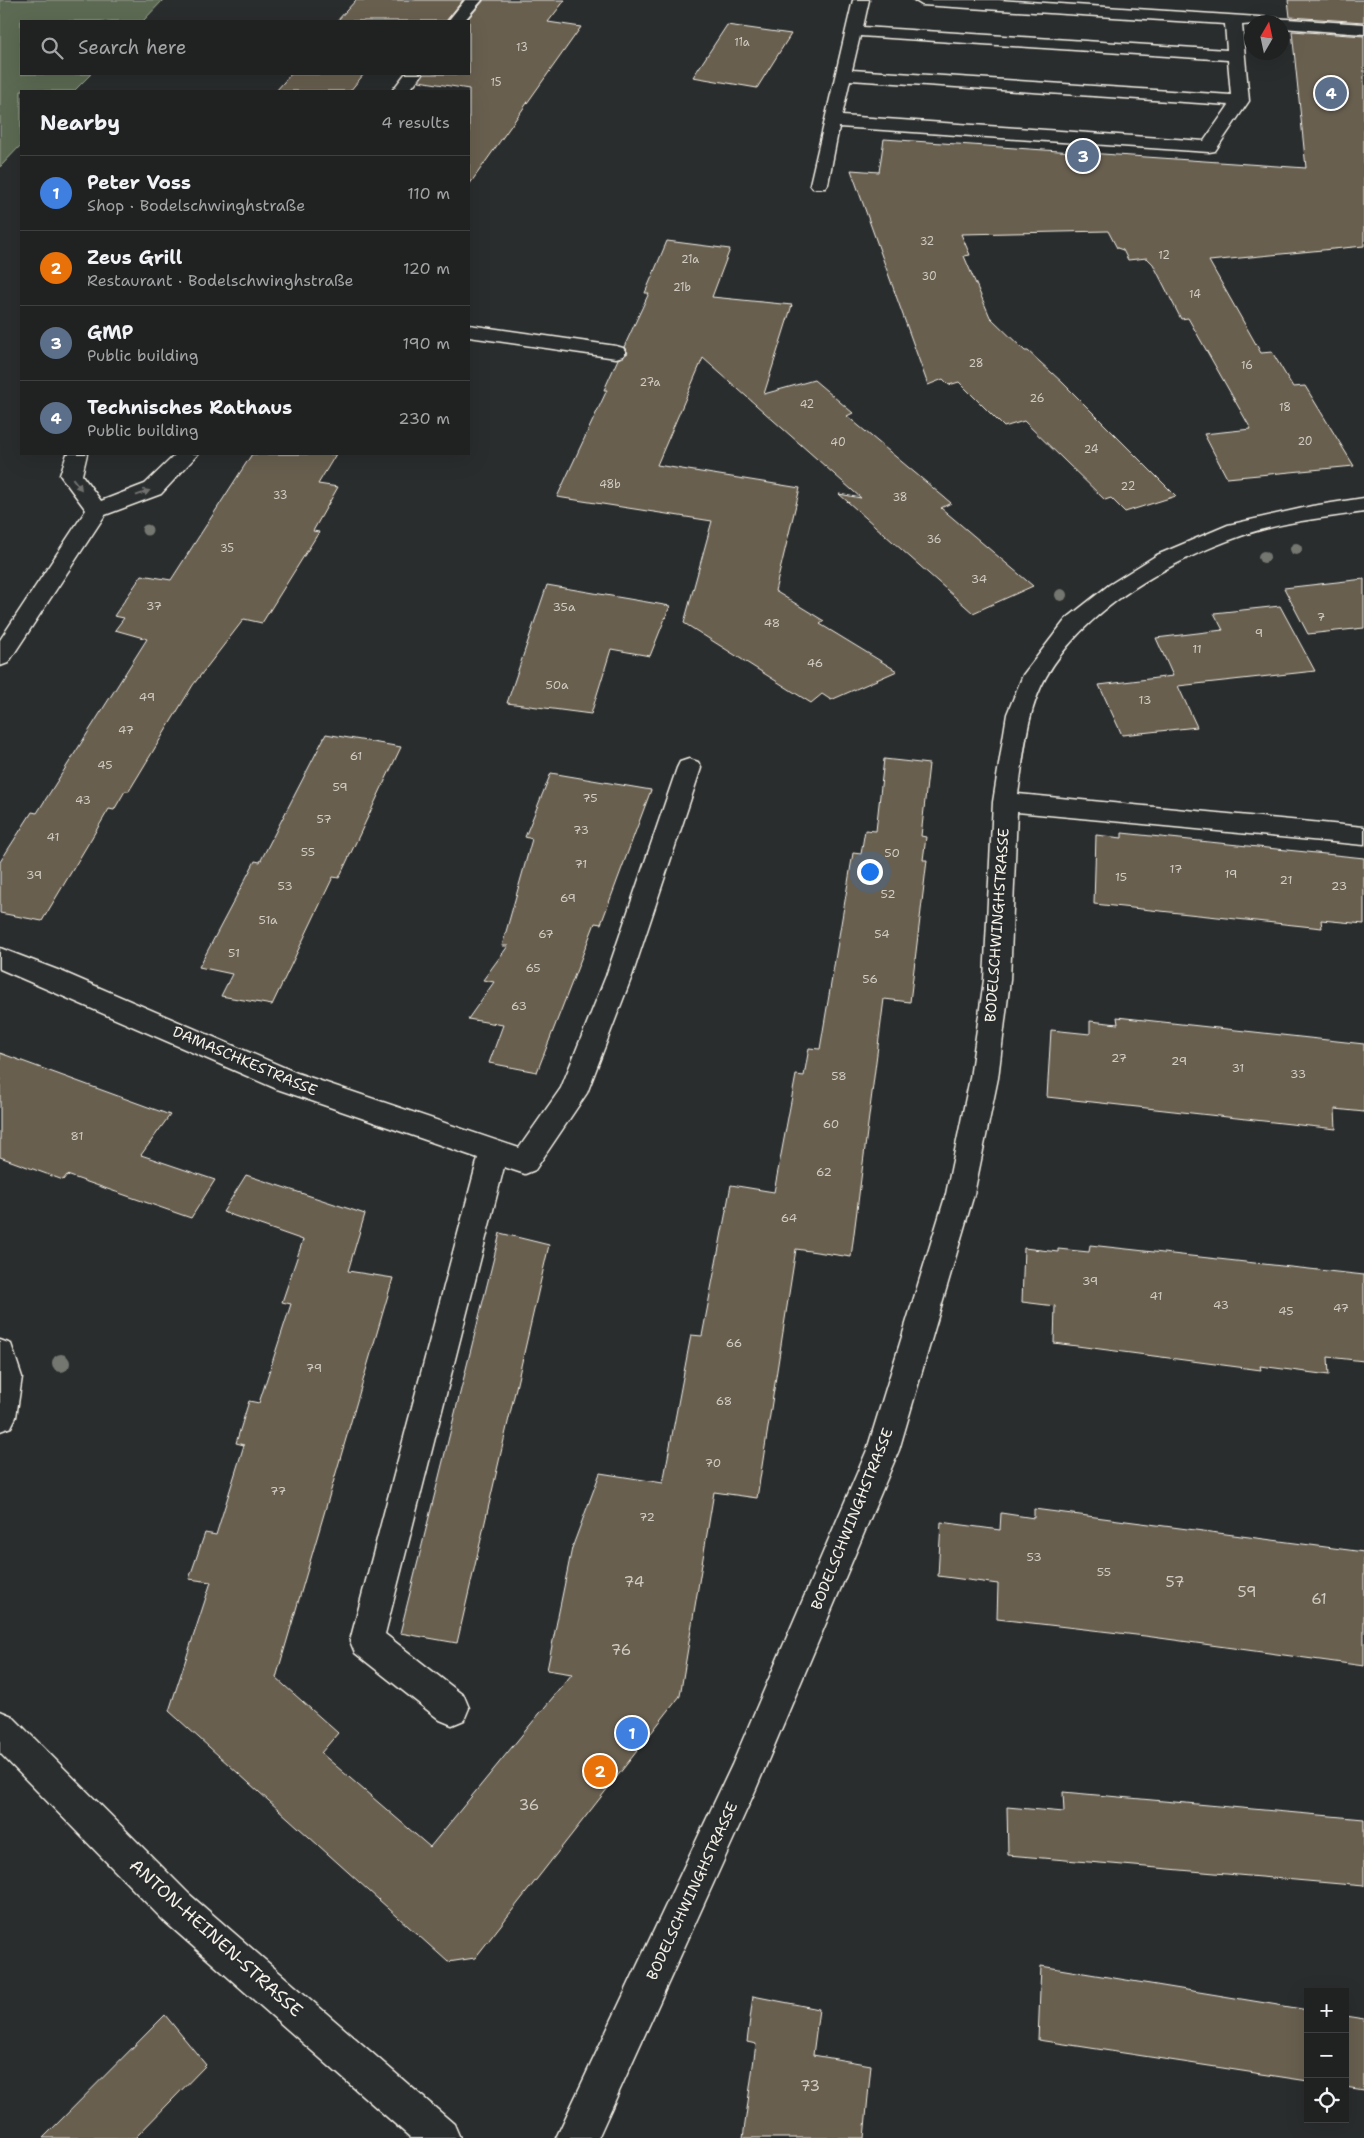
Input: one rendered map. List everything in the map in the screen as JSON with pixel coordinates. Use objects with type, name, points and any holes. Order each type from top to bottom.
[{"type":"street","points":[[457,20],[474,0]]},
{"type":"street","points":[[819,184],[861,0]]},
{"type":"street","points":[[922,0],[1244,21]]},
{"type":"street","points":[[832,121],[1209,147],[1240,101],[1233,20]]},
{"type":"street","points":[[1289,24],[1364,29]]},
{"type":"street","points":[[854,31],[1236,56]]},
{"type":"street","points":[[401,90],[413,75]]},
{"type":"street","points":[[845,75],[1240,101]]},
{"type":"street","points":[[470,331],[616,352]]},
{"type":"street","points":[[77,455],[71,475],[98,510]]},
{"type":"street","points":[[0,658],[98,510],[153,489],[187,455]]},
{"type":"street","name":"BODELSCHWINGHSTRASSE","points":[[576,2138],[583,2128],[744,1777],[883,1450],[960,1194],[984,1078],[997,980],[1005,802],[1019,714],[1035,675],[1074,624],[1117,590],[1165,560],[1236,530],[1312,513],[1364,505]]},
{"type":"street","name":"DAMASCHKESTRASSE","points":[[0,958],[54,979],[287,1081],[524,1162],[573,1093],[619,976],[689,768]]},
{"type":"street","points":[[1005,802],[1364,836]]},
{"type":"street","points":[[452,1708],[367,1641],[494,1152]]},
{"type":"street","points":[[0,1354],[6,1377],[0,1417]]},
{"type":"street","name":"ANTON-HEINEN-STRASSE","points":[[0,1728],[176,1906],[440,2138]]},
{"type":"green space","points":[[0,0],[163,0],[144,20],[20,20],[20,75],[90,75],[75,90],[20,90],[20,146],[0,167]]},
{"type":"building","points":[[356,0],[463,0],[447,20],[338,20]]},
{"type":"building","points":[[484,0],[565,0],[548,22],[581,27],[470,184],[470,90],[419,81],[423,75],[470,75],[470,20],[467,20]]},
{"type":"building","points":[[1288,0],[1364,0],[1364,22],[1290,17]]},
{"type":"building","points":[[727,25],[791,34],[757,88],[693,77]]},
{"type":"building","points":[[1292,31],[1364,36],[1364,246],[1209,261],[1261,353],[1272,352],[1293,387],[1305,386],[1354,466],[1227,478],[1204,434],[1251,429],[1188,318],[1181,319],[1153,264],[1147,258],[1128,260],[1123,250],[1117,248],[1108,231],[961,234],[970,255],[964,256],[990,317],[1025,351],[1028,351],[1063,383],[1176,496],[1125,512],[1111,498],[1105,500],[1024,421],[1004,427],[959,382],[949,385],[943,379],[928,385],[851,170],[879,172],[884,139],[1306,168]]},
{"type":"building","points":[[290,75],[363,75],[351,90],[277,90]]},
{"type":"building","points":[[667,241],[730,249],[712,297],[792,305],[764,394],[814,380],[853,413],[847,416],[951,503],[941,508],[1033,586],[973,613],[839,494],[861,498],[703,358],[657,465],[800,488],[775,591],[824,621],[820,624],[897,671],[831,700],[822,694],[811,703],[684,623],[712,521],[557,497],[607,390],[604,390],[618,359],[628,353],[624,347],[649,293],[645,293]]},
{"type":"building","points":[[251,455],[335,455],[318,484],[338,487],[313,531],[319,532],[262,623],[244,619],[193,685],[129,791],[125,791],[114,810],[109,809],[42,921],[0,913],[0,862],[32,812],[37,813],[147,639],[115,630],[124,618],[114,616],[142,575],[171,580]]},
{"type":"building","points":[[1364,579],[1364,628],[1308,634],[1284,588]]},
{"type":"building","points":[[547,585],[670,606],[650,656],[611,649],[591,714],[507,703]]},
{"type":"building","points":[[1280,606],[1315,671],[1178,686],[1197,727],[1122,735],[1099,685],[1173,676],[1156,638],[1223,630],[1214,613]]},
{"type":"building","points":[[326,734],[401,747],[339,878],[333,877],[272,1005],[221,996],[232,974],[199,967],[255,861],[260,862]]},
{"type":"building","points":[[884,759],[929,764],[921,836],[926,837],[923,860],[927,860],[910,1002],[884,999],[851,1257],[796,1249],[757,1498],[714,1492],[680,1696],[475,1958],[448,1962],[169,1711],[211,1582],[189,1579],[205,1533],[216,1535],[244,1445],[236,1443],[249,1401],[259,1403],[291,1304],[282,1302],[303,1240],[223,1212],[246,1175],[365,1214],[348,1271],[393,1278],[276,1678],[338,1733],[321,1753],[430,1847],[572,1674],[547,1670],[572,1548],[600,1473],[663,1483],[691,1335],[702,1336],[731,1185],[774,1192],[796,1075],[804,1076],[809,1048],[820,1049],[853,853],[861,854],[865,830],[876,831]]},
{"type":"building","points":[[551,773],[651,790],[601,924],[595,923],[537,1072],[489,1063],[503,1025],[468,1019],[494,982],[483,980],[508,946],[502,946],[532,839],[525,837]]},
{"type":"building","points":[[1122,833],[1364,858],[1364,924],[1321,920],[1322,928],[1094,904],[1096,835],[1122,838]]},
{"type":"building","points":[[1117,1017],[1364,1044],[1364,1112],[1335,1109],[1336,1129],[1047,1097],[1051,1030],[1090,1034],[1090,1021],[1118,1024]]},
{"type":"building","points":[[0,1053],[170,1115],[141,1155],[215,1180],[191,1218],[67,1175],[63,1180],[0,1157]]},
{"type":"building","points":[[500,1233],[549,1245],[457,1643],[400,1633]]},
{"type":"building","points":[[1090,1245],[1364,1275],[1364,1361],[1328,1357],[1329,1375],[1260,1366],[1261,1370],[1054,1343],[1055,1306],[1022,1302],[1024,1248],[1058,1252],[1058,1249],[1089,1252]]},
{"type":"building","points":[[1034,1509],[1364,1552],[1364,1666],[1145,1636],[997,1619],[998,1584],[938,1576],[941,1522],[1000,1530],[1001,1513],[1034,1518]]},
{"type":"building","points":[[1063,1792],[1364,1819],[1364,1886],[1008,1855],[1007,1807],[1064,1812]]},
{"type":"building","points":[[1041,1966],[1304,2009],[1304,2080],[1038,2040]]},
{"type":"building","points":[[753,1996],[819,2009],[813,2055],[871,2065],[864,2138],[743,2138],[756,2044],[747,2042]]},
{"type":"building","points":[[165,2015],[206,2065],[135,2138],[43,2138]]},
{"type":"building","points":[[1349,2017],[1364,2019],[1364,2090],[1349,2088]]},
{"type":"place","name":"Technisches Rathaus","points":[[1331,93]]},
{"type":"place","name":"GMP","points":[[1083,156]]},
{"type":"place","name":"Peter Voss","points":[[632,1733]]},
{"type":"place","name":"Zeus Grill","points":[[600,1771]]}]
